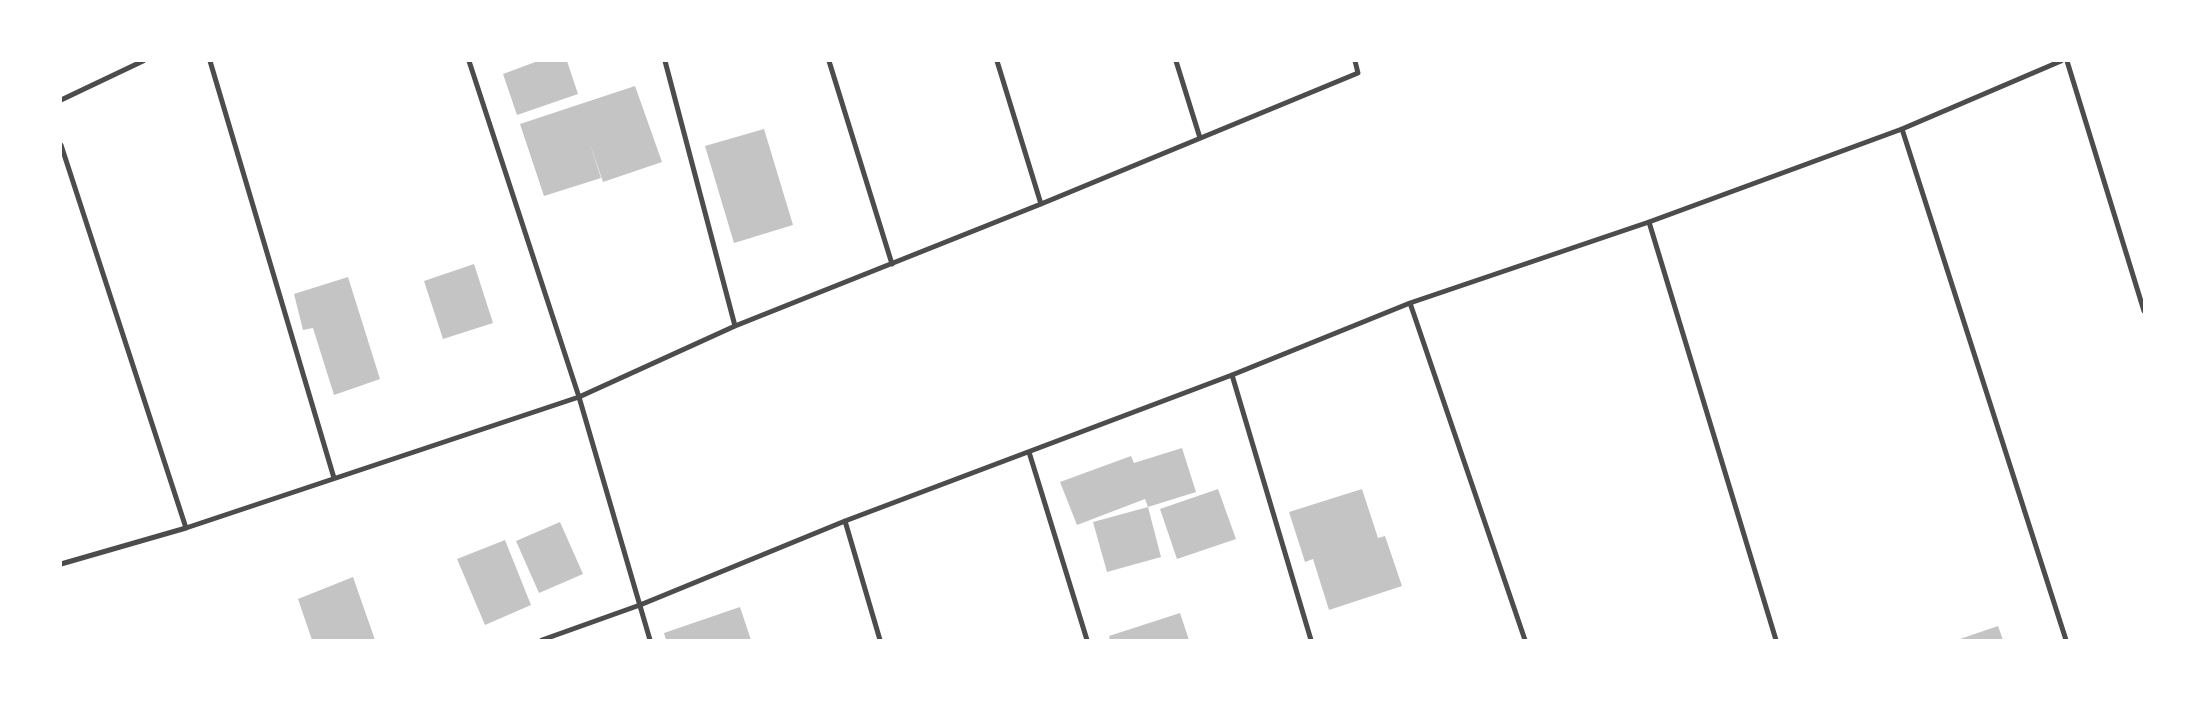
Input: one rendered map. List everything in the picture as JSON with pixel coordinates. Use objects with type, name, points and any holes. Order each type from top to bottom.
[{"type":"street","points":[[61,100],[143,61]]},
{"type":"street","points":[[210,61],[334,478]]},
{"type":"street","points":[[469,61],[579,397],[650,640]]},
{"type":"street","points":[[665,61],[736,326]]},
{"type":"street","points":[[829,61],[892,264]]},
{"type":"street","points":[[997,61],[1041,204]]},
{"type":"street","points":[[1176,61],[1200,138]]},
{"type":"street","points":[[61,564],[186,528],[579,397],[736,326],[1041,204],[1358,73],[1355,61]]},
{"type":"street","points":[[542,640],[640,605],[845,521],[1232,375],[1410,303],[1649,222],[1902,129],[2061,61]]},
{"type":"street","points":[[2067,61],[2144,311]]},
{"type":"street","points":[[1902,129],[2066,640]]},
{"type":"street","points":[[61,145],[186,528]]},
{"type":"street","points":[[1649,222],[1776,640]]},
{"type":"street","points":[[1410,303],[1525,640]]},
{"type":"street","points":[[1232,375],[1311,640]]},
{"type":"street","points":[[1029,452],[1086,640]]},
{"type":"street","points":[[845,521],[880,640]]},
{"type":"building","points":[[538,61],[567,61],[578,94],[517,115],[503,74]]},
{"type":"building","points":[[635,86],[662,162],[603,182],[589,141],[601,178],[544,196],[520,124]]},
{"type":"building","points":[[764,129],[793,225],[734,243],[705,146]]},
{"type":"building","points":[[474,264],[493,323],[443,339],[424,281]]},
{"type":"building","points":[[348,277],[380,379],[334,395],[313,328],[303,330],[294,294]]},
{"type":"building","points":[[1182,448],[1196,492],[1148,507],[1145,499],[1077,525],[1060,482],[1131,456],[1134,463]]},
{"type":"building","points":[[1218,489],[1236,539],[1177,559],[1160,509]]},
{"type":"building","points":[[1362,489],[1378,538],[1385,536],[1402,586],[1329,610],[1313,559],[1305,562],[1289,512]]},
{"type":"building","points":[[1148,507],[1161,557],[1107,572],[1093,522]]},
{"type":"building","points":[[560,522],[583,574],[539,593],[516,541]]},
{"type":"building","points":[[505,540],[531,605],[485,625],[457,559]]},
{"type":"building","points":[[353,577],[375,640],[312,640],[298,599]]},
{"type":"building","points":[[740,607],[751,640],[666,640],[664,633]]},
{"type":"building","points":[[1180,613],[1189,640],[1110,640],[1109,636]]},
{"type":"building","points":[[1998,626],[2003,640],[1960,639]]}]
